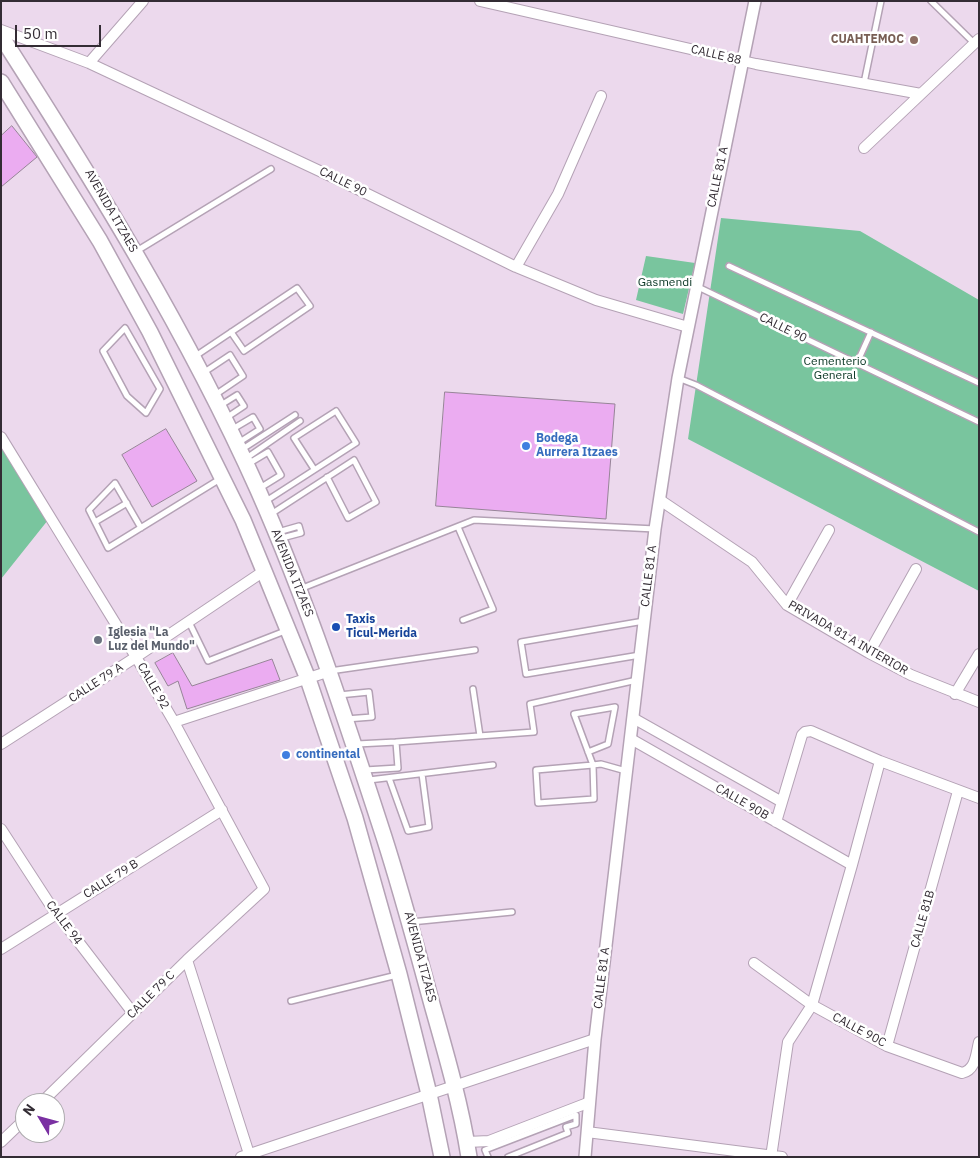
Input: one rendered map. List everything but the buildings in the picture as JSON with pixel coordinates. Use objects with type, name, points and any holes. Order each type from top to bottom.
[{"type":"main road","name":"AVENIDA ITZAES","points":[[1,36],[79,157],[135,252],[193,358],[264,505],[330,671],[405,903],[455,1086],[468,1149]]},
{"type":"main road","name":"AVENIDA ITZAES","points":[[1,82],[100,241],[150,332],[243,520],[264,571],[308,679],[355,818],[400,974],[442,1157]]},
{"type":"main road","points":[[150,332],[172,320]]},
{"type":"main road","points":[[243,520],[264,505]]},
{"type":"main road","points":[[382,910],[405,903]]},
{"type":"street","points":[[89,64],[143,1]]},
{"type":"street","name":"CALLE 88","points":[[480,1],[513,5],[742,61],[921,94]]},
{"type":"street","name":"CALLE 81 A","points":[[585,1157],[595,1040],[655,528],[678,378],[755,1]]},
{"type":"street","name":"CALLE 90","points":[[1,30],[89,64],[341,181],[516,267],[596,300],[688,327]]},
{"type":"street","points":[[864,148],[977,44]]},
{"type":"street","points":[[516,267],[558,194],[601,96]]},
{"type":"street","name":"CALLE 92","points":[[1,437],[174,722],[264,889]]},
{"type":"street","name":"PRIVADA 81 A INTERIOR","points":[[660,500],[752,562],[787,605],[911,675],[979,702]]},
{"type":"street","points":[[787,605],[828,530]]},
{"type":"street","points":[[869,653],[916,569]]},
{"type":"street","name":"CALLE 79 A","points":[[1,744],[136,657],[264,571]]},
{"type":"street","points":[[955,694],[979,654]]},
{"type":"street","points":[[174,722],[330,671]]},
{"type":"street","points":[[633,718],[782,802]]},
{"type":"street","points":[[776,822],[802,736],[806,732],[811,731],[880,761],[979,798]]},
{"type":"street","name":"CALLE 90B","points":[[631,739],[852,865]]},
{"type":"street","points":[[771,1156],[788,1042],[812,1005],[880,761]]},
{"type":"street","name":"CALLE 81B","points":[[887,1046],[958,791]]},
{"type":"street","name":"CALLE 79 B","points":[[1,949],[222,810]]},
{"type":"street","name":"CALLE 94","points":[[1,829],[57,914],[133,1013]]},
{"type":"street","name":"CALLE 79 C","points":[[51,1093],[187,960],[264,889]]},
{"type":"street","points":[[187,960],[247,1156],[595,1040]]},
{"type":"street","name":"CALLE 90C","points":[[754,963],[812,1005],[887,1046],[962,1073],[968,1072],[972,1068],[979,1042]]},
{"type":"street","points":[[468,1149],[489,1141],[496,1142],[590,1102]]},
{"type":"street","points":[[1,1142],[15,1129]]},
{"type":"street","points":[[587,1132],[782,1157]]},
{"type":"lane","points":[[864,83],[881,1]]},
{"type":"lane","points":[[931,1],[977,44]]},
{"type":"lane","points":[[135,252],[271,169]]},
{"type":"lane","points":[[729,266],[979,383]]},
{"type":"lane","name":"CALLE 90","points":[[696,286],[979,422]]},
{"type":"lane","points":[[193,358],[231,332],[297,288],[310,306],[244,350],[231,332]]},
{"type":"lane","points":[[125,328],[130,336],[156,383],[160,389],[146,413],[126,396],[103,351],[125,328]]},
{"type":"lane","points":[[856,363],[871,332]]},
{"type":"lane","points":[[201,374],[230,355],[244,376],[231,435]]},
{"type":"lane","points":[[156,383],[172,375]]},
{"type":"lane","points":[[678,378],[705,390],[979,532]]},
{"type":"lane","points":[[264,505],[356,443],[336,411],[294,438],[314,470]]},
{"type":"lane","points":[[231,435],[295,414]]},
{"type":"lane","points":[[253,416],[260,429],[231,435],[253,416]]},
{"type":"lane","points":[[231,435],[300,422]]},
{"type":"lane","points":[[231,435],[268,452],[281,475],[264,505]]},
{"type":"lane","points":[[264,505],[327,477],[354,460],[376,502],[348,518],[327,477]]},
{"type":"lane","points":[[141,528],[115,483],[89,510],[108,548],[141,528],[222,477]]},
{"type":"lane","points":[[95,522],[127,503]]},
{"type":"lane","points":[[299,589],[474,520],[655,528]]},
{"type":"lane","points":[[458,527],[493,608],[463,620]]},
{"type":"lane","points":[[640,655],[526,674],[521,642],[644,621]]},
{"type":"lane","points":[[189,622],[208,661],[288,630]]},
{"type":"lane","points":[[330,671],[475,650]]},
{"type":"lane","points":[[354,745],[534,732],[530,704],[637,680]]},
{"type":"lane","points":[[473,689],[480,736]]},
{"type":"lane","points":[[338,695],[369,692],[372,717],[346,719]]},
{"type":"lane","points":[[588,752],[608,744],[615,707],[574,714],[588,752],[593,765],[594,799],[538,803],[536,770],[593,765],[601,764],[627,771]]},
{"type":"lane","points":[[364,776],[398,768],[396,742]]},
{"type":"lane","points":[[364,776],[389,778],[493,765]]},
{"type":"lane","points":[[389,778],[408,830],[429,826],[422,774]]},
{"type":"lane","points":[[410,922],[512,912]]},
{"type":"lane","points":[[291,1001],[400,974]]},
{"type":"lane","points":[[488,1157],[485,1150],[496,1142],[576,1115],[576,1124],[566,1127],[568,1133],[508,1157]]},
{"type":"green space","name":"Cementerio General","points":[[721,218],[860,231],[979,300],[979,591],[688,439]]},
{"type":"green space","name":"Gasmendi","points":[[646,256],[695,263],[683,314],[636,300]]},
{"type":"green space","points":[[1,444],[48,520],[1,579]]},
{"type":"place","name":"CUAHTEMOC","points":[[914,40]]},
{"type":"place","name":"Bodega Aurrera Itzaes","points":[[526,446]]},
{"type":"place","name":"Taxis Ticul-Merida","points":[[336,627]]},
{"type":"place","name":"Iglesia \"La Luz del Mundo\"","points":[[98,640]]},
{"type":"place","name":"continental","points":[[286,755]]}]
